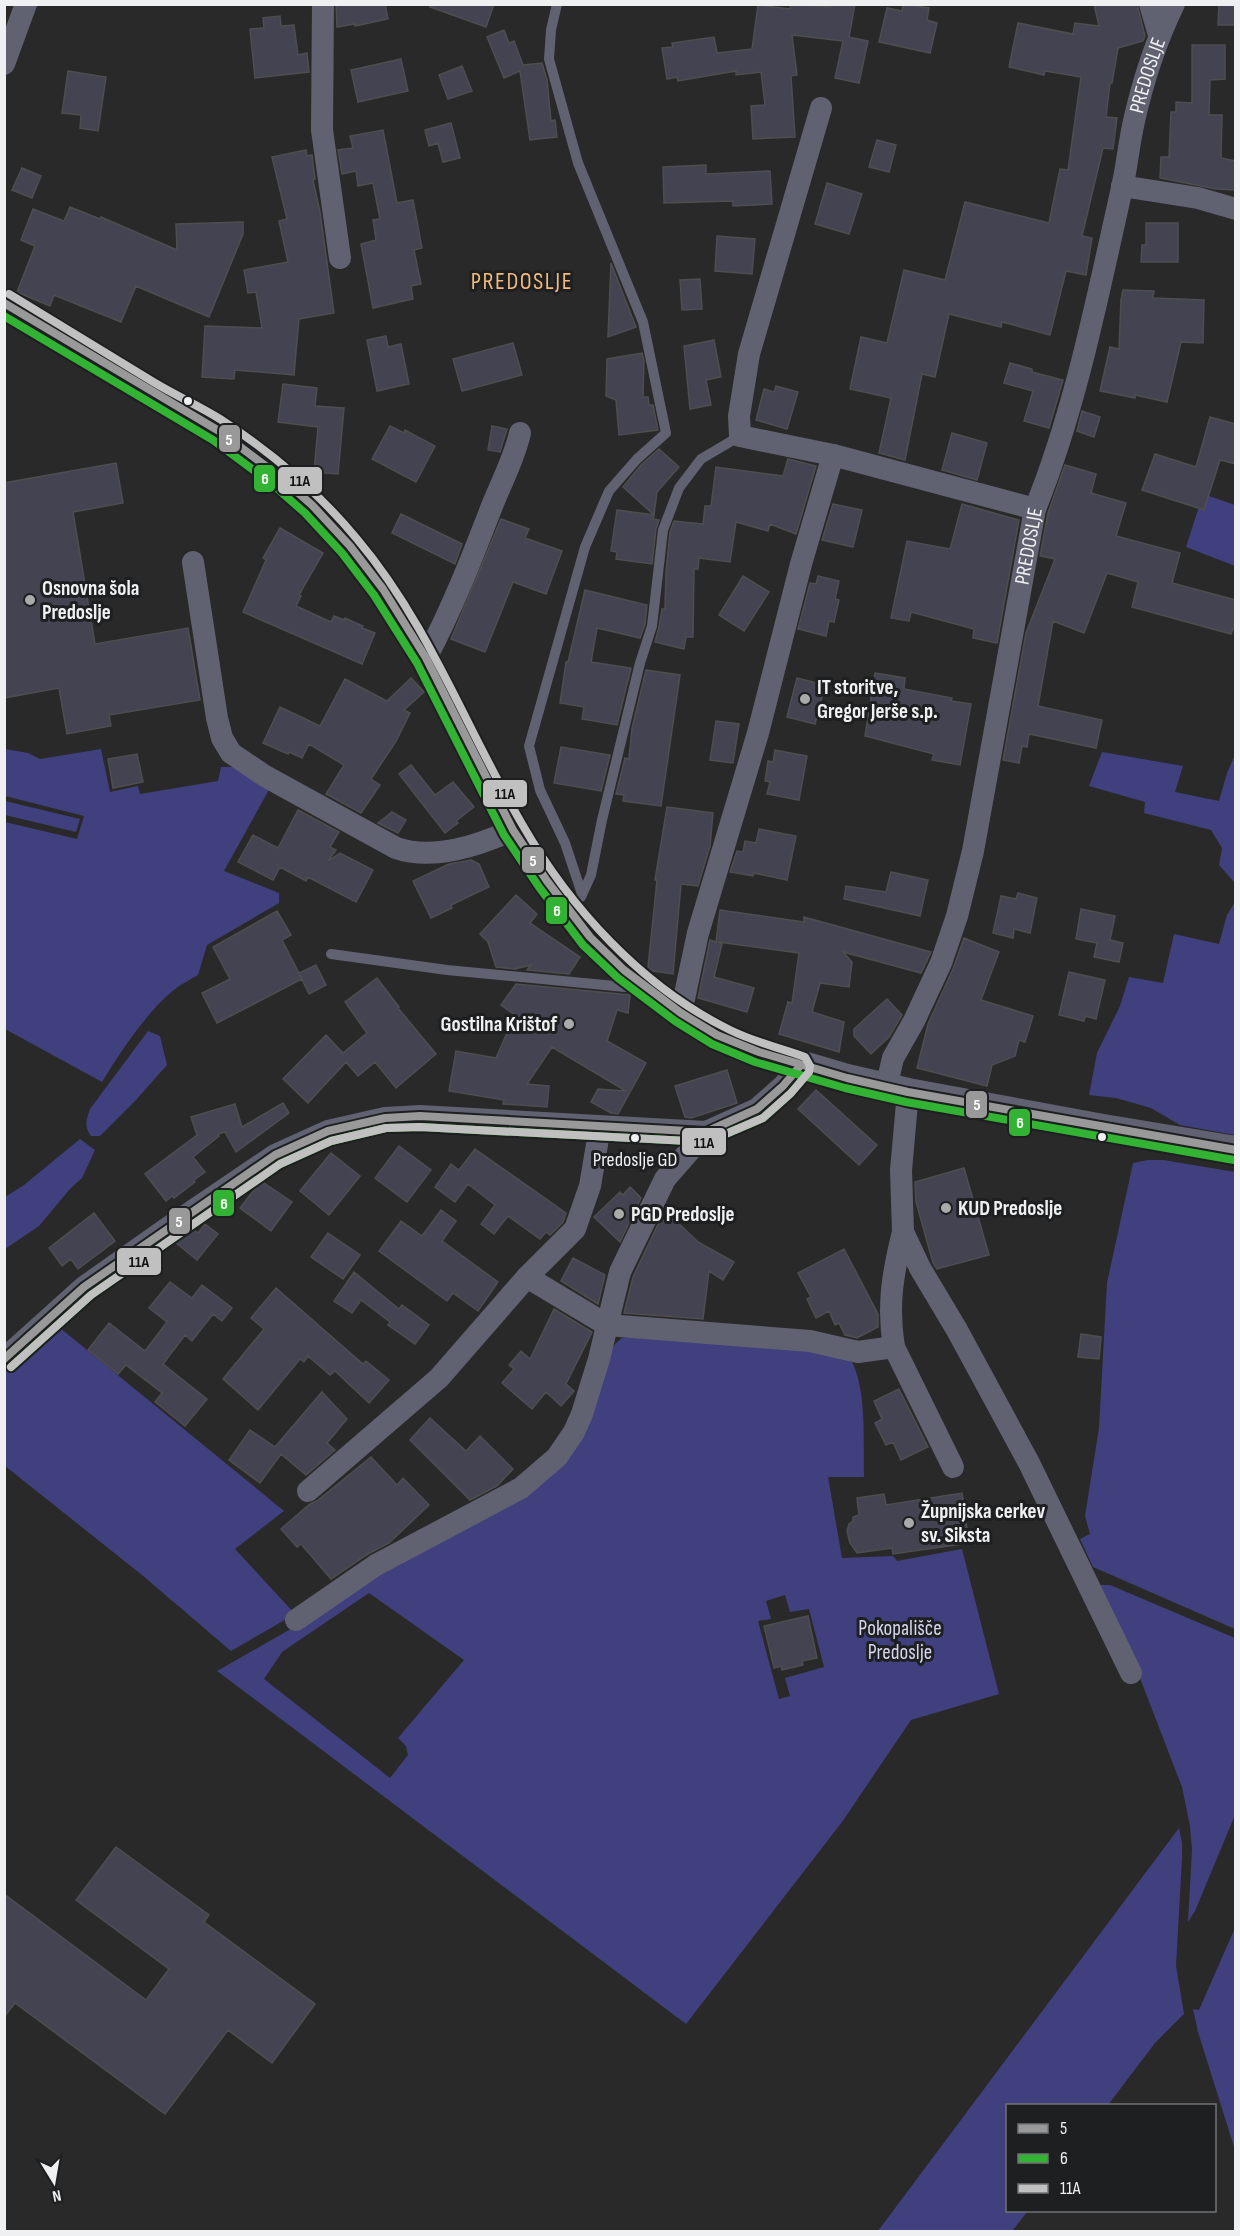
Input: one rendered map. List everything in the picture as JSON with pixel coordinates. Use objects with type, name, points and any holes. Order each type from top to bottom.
[{"type":"street","points":[[4,64],[26,4]]},
{"type":"street","points":[[323,4],[322,130],[340,258]]},
{"type":"street","points":[[1150,4],[1159,35]]},
{"type":"street","name":"PREDOSLJE","points":[[903,1232],[897,1090],[893,1058],[914,1021],[940,963],[957,916],[973,851],[1035,509],[1055,460],[1088,332],[1122,186],[1134,120],[1159,35],[1174,4]]},
{"type":"street","points":[[821,108],[748,354],[739,416],[740,436],[832,455],[1035,509]]},
{"type":"street","points":[[1122,186],[1198,198],[1236,209]]},
{"type":"street","points":[[4,303],[219,432],[279,476],[312,505],[350,546],[383,589],[426,658],[513,830],[547,881],[578,905],[590,937],[641,984],[681,1013],[717,1035],[759,1052],[800,1066],[897,1090],[1236,1150]]},
{"type":"street","points":[[426,658],[464,576],[514,457],[520,433]]},
{"type":"street","points":[[681,1013],[698,933],[758,733],[801,564],[832,455]]},
{"type":"street","points":[[193,561],[217,718],[222,738],[231,753],[265,776],[396,849],[412,854],[426,854],[487,842],[513,830]]},
{"type":"street","points":[[296,1620],[376,1565],[521,1488],[557,1457],[574,1432],[582,1414],[620,1272],[665,1179],[706,1132],[757,1109],[783,1086],[800,1066]]},
{"type":"street","points":[[4,1359],[84,1287],[166,1228],[276,1155],[328,1131],[385,1118],[420,1116],[706,1132]]},
{"type":"street","points":[[308,1491],[439,1378],[527,1277],[574,1229],[590,1186],[600,1127]]},
{"type":"street","points":[[903,1232],[895,1264],[889,1312],[894,1347],[952,1467]]},
{"type":"street","points":[[903,1232],[920,1268],[957,1330],[1029,1463],[1131,1672]]},
{"type":"street","points":[[527,1277],[607,1325],[810,1341],[858,1352],[894,1347]]},
{"type":"lane","points":[[557,4],[551,30],[549,59],[578,163],[643,322],[666,433],[636,459],[609,491],[585,547],[529,746],[540,790],[565,843],[578,905]]},
{"type":"lane","points":[[578,905],[591,875],[640,663],[652,626],[663,530],[679,488],[701,459],[740,436]]},
{"type":"lane","points":[[331,954],[531,979],[625,987],[641,984]]},
{"type":"green space","points":[[1203,494],[1235,505],[1235,566],[1186,547]]},
{"type":"green space","points":[[5,749],[28,753],[40,759],[101,749],[110,792],[138,786],[140,794],[218,781],[221,767],[239,767],[271,786],[224,871],[279,893],[279,903],[207,945],[198,975],[177,988],[154,1009],[125,1046],[102,1082],[5,1029],[5,822],[77,839],[84,816],[5,796]]},
{"type":"green space","points":[[1102,752],[1183,766],[1175,792],[1219,801],[1235,755],[1235,883],[1219,865],[1222,848],[1211,830],[1144,813],[1145,802],[1089,786]]},
{"type":"green space","points":[[5,801],[80,819],[76,832],[5,815]]},
{"type":"green space","points":[[1235,902],[1235,1135],[1180,1125],[1151,1108],[1116,1098],[1089,1095],[1097,1053],[1120,1006],[1129,977],[1163,983],[1174,934],[1219,944],[1227,915]]},
{"type":"green space","points":[[148,1031],[160,1036],[167,1065],[100,1136],[91,1136],[86,1123],[90,1109]]},
{"type":"green space","points":[[80,1139],[95,1150],[82,1178],[39,1226],[5,1249],[5,1197],[24,1185]]},
{"type":"green space","points":[[1163,1160],[1235,1172],[1235,1629],[1093,1567],[1080,1539],[1090,1534],[1085,1516],[1099,1428],[1107,1283],[1133,1163]]},
{"type":"green space","points":[[54,1323],[284,1511],[235,1549],[295,1614],[231,1651],[142,1575],[5,1466],[4,1370]]},
{"type":"green space","name":"Pokopališče Predoslje","points":[[634,1336],[823,1349],[852,1362],[857,1374],[862,1402],[864,1477],[828,1477],[842,1558],[893,1556],[897,1561],[962,1549],[999,1694],[911,1720],[842,1822],[686,2024],[217,1671],[303,1622],[359,1584],[528,1493],[615,1344],[622,1338]],"holes":[[[369,1593],[464,1660],[398,1738],[406,1746],[408,1755],[390,1778],[264,1679],[282,1652]],[[785,1595],[790,1612],[809,1609],[824,1667],[785,1678],[790,1696],[779,1699],[758,1621],[771,1619],[766,1601]]]},
{"type":"green space","points":[[1100,1585],[1110,1585],[1235,1638],[1235,1815],[1195,1911],[1188,1922],[1192,1850],[1182,1787],[1138,1673]]},
{"type":"green space","points":[[1179,1828],[1182,1858],[1176,1966],[1184,2014],[1155,2043],[1109,2104],[1006,2104],[1006,2212],[1027,2212],[1012,2231],[878,2231]]},
{"type":"green space","points":[[1235,1928],[1235,2150],[1193,2009],[1199,2010]]},
{"type":"building","points":[[336,4],[385,4],[388,19],[355,26],[355,24],[337,27]]},
{"type":"building","points":[[430,4],[494,4],[486,27],[430,7]]},
{"type":"building","points":[[791,4],[830,7],[830,4],[855,4],[849,37],[868,41],[859,83],[835,78],[843,41],[792,35],[797,75],[791,76],[795,137],[753,139],[751,106],[765,105],[761,72],[736,75],[736,71],[678,81],[677,77],[667,79],[662,48],[673,47],[672,43],[714,37],[717,53],[752,49],[758,5],[790,9]]},
{"type":"building","points":[[903,4],[929,8],[927,20],[937,23],[930,53],[879,42],[887,8],[902,11]]},
{"type":"building","points":[[1094,4],[1137,4],[1145,36],[1143,41],[1118,48],[1112,83],[1110,83],[1106,117],[1117,118],[1113,149],[1103,148],[1082,236],[1092,238],[1086,275],[1066,271],[1050,335],[1002,322],[1001,327],[949,314],[935,377],[922,374],[905,460],[879,453],[891,398],[850,389],[861,337],[887,343],[904,270],[945,280],[965,202],[1049,223],[1060,169],[1068,170],[1081,77],[1045,71],[1044,75],[1009,67],[1018,23],[1073,34],[1075,23],[1099,26]]},
{"type":"building","points":[[1219,4],[1236,4],[1236,25],[1218,25]]},
{"type":"building","points":[[280,16],[281,26],[294,25],[298,55],[307,53],[309,72],[255,78],[250,29],[264,28],[263,18]]},
{"type":"building","points":[[504,30],[509,43],[514,41],[523,65],[542,63],[547,80],[551,121],[555,120],[557,137],[530,140],[520,71],[504,78],[487,37]]},
{"type":"building","points":[[1192,45],[1225,45],[1225,79],[1210,80],[1209,115],[1222,115],[1221,158],[1236,161],[1236,190],[1216,189],[1160,178],[1161,157],[1169,157],[1171,112],[1176,112],[1176,102],[1192,103]]},
{"type":"building","points":[[401,59],[408,91],[358,102],[351,70]]},
{"type":"building","points":[[462,66],[472,91],[448,99],[439,75]]},
{"type":"building","points":[[68,71],[106,77],[98,131],[80,128],[81,115],[62,113]]},
{"type":"building","points":[[451,123],[460,158],[443,162],[438,143],[429,146],[425,130]]},
{"type":"building","points":[[383,130],[397,203],[413,200],[422,248],[414,250],[421,284],[411,286],[413,299],[373,308],[361,244],[376,240],[373,220],[380,219],[373,183],[358,186],[356,171],[342,174],[338,150],[353,148],[350,136]]},
{"type":"building","points":[[877,140],[896,145],[889,172],[869,167]]},
{"type":"building","points":[[306,150],[307,156],[312,155],[315,179],[313,180],[320,212],[334,313],[299,319],[294,375],[235,370],[234,379],[202,377],[205,326],[262,328],[256,292],[248,293],[244,270],[288,262],[279,221],[287,219],[272,157]]},
{"type":"building","points":[[706,165],[706,174],[770,171],[772,204],[733,206],[733,201],[664,203],[663,167]]},
{"type":"building","points":[[22,168],[41,176],[32,198],[12,190]]},
{"type":"building","points":[[827,183],[862,194],[849,234],[815,224]]},
{"type":"building","points":[[70,207],[100,219],[101,217],[177,250],[176,224],[243,222],[243,234],[209,317],[136,286],[121,322],[54,295],[50,306],[17,292],[35,246],[21,240],[33,209],[64,221]]},
{"type":"building","points":[[1146,223],[1178,223],[1178,262],[1141,262],[1142,245],[1146,245]]},
{"type":"building","points":[[717,236],[755,239],[752,274],[715,271]]},
{"type":"building","points":[[611,263],[636,327],[608,337]]},
{"type":"building","points":[[700,279],[702,309],[682,310],[680,280]]},
{"type":"building","points":[[1123,290],[1154,291],[1153,298],[1204,300],[1203,343],[1181,342],[1167,402],[1100,391],[1110,347],[1119,349]]},
{"type":"building","points":[[386,336],[388,347],[401,344],[409,384],[377,391],[367,340]]},
{"type":"building","points":[[714,340],[721,377],[706,380],[711,405],[690,409],[684,346]]},
{"type":"building","points":[[513,343],[522,375],[462,391],[453,359]]},
{"type":"building","points":[[642,353],[644,361],[643,397],[648,397],[649,405],[653,405],[658,430],[619,435],[616,400],[606,396],[607,359]]},
{"type":"building","points":[[1010,363],[1032,369],[1032,372],[1063,380],[1049,428],[1024,421],[1033,391],[1004,383]]},
{"type":"building","points":[[283,384],[317,388],[315,406],[344,408],[338,474],[314,472],[318,427],[278,422]]},
{"type":"building","points":[[776,386],[798,392],[787,429],[756,420],[764,389],[774,392]]},
{"type":"building","points":[[1082,411],[1100,417],[1094,437],[1077,431]]},
{"type":"building","points":[[1210,417],[1236,424],[1236,464],[1220,460],[1204,510],[1142,490],[1155,454],[1196,467]]},
{"type":"building","points":[[390,426],[404,433],[405,430],[435,446],[416,482],[372,459]]},
{"type":"building","points":[[492,426],[507,429],[500,452],[488,450]]},
{"type":"building","points":[[952,433],[987,443],[977,480],[942,470]]},
{"type":"building","points":[[659,449],[679,467],[657,492],[654,515],[623,487],[642,464]]},
{"type":"building","points":[[788,459],[816,466],[796,534],[770,524],[768,531],[736,522],[730,562],[699,558],[698,569],[694,569],[693,637],[686,637],[684,649],[655,642],[662,609],[665,609],[670,532],[674,521],[703,524],[705,506],[711,506],[716,467],[783,476]]},
{"type":"building","name":"Osnovna šola Predoslje","points":[[116,463],[123,503],[73,512],[95,644],[188,628],[200,700],[109,715],[111,726],[67,734],[59,688],[4,698],[4,483]]},
{"type":"building","points":[[1065,465],[1096,474],[1091,493],[1126,503],[1116,536],[1180,553],[1172,583],[1236,600],[1236,630],[1233,629],[1231,634],[1132,607],[1138,582],[1107,573],[1084,633],[1053,621],[1038,706],[1102,720],[1096,748],[1029,734],[1027,747],[1022,746],[1019,763],[1003,760],[1026,633],[1055,559],[1040,556],[1048,513]]},
{"type":"building","points":[[833,504],[862,510],[853,547],[822,540]]},
{"type":"building","points":[[962,504],[1019,520],[997,643],[973,638],[974,629],[911,612],[909,621],[891,618],[907,541],[950,549]]},
{"type":"building","points":[[617,510],[654,515],[653,519],[659,520],[652,564],[616,559],[617,552],[611,551]]},
{"type":"building","points":[[401,514],[462,544],[455,564],[392,533]]},
{"type":"building","points":[[501,519],[529,529],[525,538],[562,551],[546,594],[513,582],[485,652],[451,639]]},
{"type":"building","points":[[280,528],[323,553],[299,595],[301,596],[296,606],[331,622],[334,616],[344,620],[345,618],[375,633],[362,664],[243,612],[266,560],[263,558]]},
{"type":"building","points":[[743,576],[769,592],[744,631],[719,615]]},
{"type":"building","points":[[818,576],[839,581],[835,599],[839,600],[834,622],[829,621],[826,636],[798,629],[810,583],[816,584]]},
{"type":"building","points":[[585,590],[647,605],[645,624],[640,638],[597,628],[591,662],[631,668],[617,725],[582,719],[584,707],[560,703],[566,662],[568,662]]},
{"type":"building","points":[[646,670],[680,675],[661,806],[623,801],[624,795],[616,794],[625,758],[629,759],[632,728]]},
{"type":"building","points":[[875,673],[905,678],[904,689],[971,704],[960,765],[932,760],[934,754],[865,736]]},
{"type":"building","points":[[411,678],[424,692],[404,710],[410,713],[396,741],[371,779],[380,785],[361,813],[326,794],[344,765],[309,744],[302,758],[263,743],[280,707],[320,726],[345,679],[387,701]]},
{"type":"building","name":"IT storitve, Gregor Jerše s.p.","points":[[797,678],[825,685],[815,724],[787,717]]},
{"type":"building","points":[[716,721],[739,724],[733,763],[710,760]]},
{"type":"building","points":[[561,747],[610,755],[601,791],[554,783]]},
{"type":"building","points":[[775,750],[807,756],[799,800],[767,794],[770,782],[765,781],[768,761],[773,762]]},
{"type":"building","points":[[137,754],[143,782],[113,788],[108,759]]},
{"type":"building","points":[[411,765],[435,795],[453,782],[474,807],[445,833],[399,774]]},
{"type":"building","points":[[667,807],[713,813],[710,846],[698,886],[681,884],[673,974],[653,971],[648,967],[657,880],[655,880]]},
{"type":"building","points":[[298,810],[339,832],[330,847],[336,850],[328,861],[340,853],[373,870],[356,902],[308,877],[306,881],[280,867],[273,880],[238,862],[253,835],[278,848]]},
{"type":"building","points":[[392,812],[406,820],[398,833],[378,823]]},
{"type":"building","points":[[759,829],[796,836],[787,880],[754,873],[753,876],[730,872],[737,851],[743,852],[745,841],[756,843]]},
{"type":"building","points":[[471,860],[479,864],[489,887],[451,905],[452,908],[431,918],[413,881],[449,864]]},
{"type":"building","points":[[891,872],[928,880],[920,916],[844,899],[846,886],[886,892]]},
{"type":"building","points":[[1018,893],[1037,898],[1030,933],[1014,929],[1013,938],[993,933],[1001,896],[1016,899]]},
{"type":"building","points":[[516,895],[537,914],[530,923],[580,957],[569,974],[527,970],[531,965],[515,969],[496,967],[488,942],[480,934]]},
{"type":"building","points":[[1081,909],[1115,916],[1110,940],[1123,943],[1119,962],[1094,957],[1097,943],[1076,939]]},
{"type":"building","points":[[720,910],[804,922],[804,917],[931,952],[921,973],[843,952],[852,962],[849,987],[820,983],[812,1012],[844,1022],[839,1052],[779,1034],[788,1002],[792,1003],[799,953],[718,942],[722,944],[714,977],[754,988],[747,1012],[698,998],[710,940],[716,942]]},
{"type":"building","points":[[277,911],[291,935],[282,940],[302,979],[217,1023],[202,993],[230,979],[213,947]]},
{"type":"building","points":[[964,938],[999,952],[981,1000],[1033,1016],[1025,1042],[1019,1040],[1015,1056],[992,1065],[987,1086],[917,1068],[928,1024],[953,969]]},
{"type":"building","points":[[316,965],[326,985],[309,994],[299,973]]},
{"type":"building","points":[[1069,972],[1105,980],[1096,1019],[1085,1016],[1084,1021],[1059,1015]]},
{"type":"building","points":[[377,978],[398,1008],[436,1054],[396,1088],[375,1062],[358,1076],[346,1062],[308,1103],[283,1079],[326,1035],[343,1053],[367,1033],[345,1002]]},
{"type":"building","points":[[516,984],[630,995],[628,1013],[617,1010],[607,1041],[646,1063],[618,1114],[611,1113],[591,1102],[598,1089],[626,1091],[552,1047],[527,1084],[549,1086],[547,1107],[503,1104],[504,1100],[449,1091],[456,1051],[496,1058],[515,1015],[501,1005]]},
{"type":"building","points":[[887,999],[902,1015],[889,1037],[871,1054],[854,1036],[854,1029]]},
{"type":"building","points":[[727,1070],[737,1103],[691,1118],[685,1117],[675,1086]]},
{"type":"building","points":[[816,1090],[877,1145],[859,1165],[798,1109]]},
{"type":"building","points":[[283,1103],[289,1113],[236,1152],[225,1132],[218,1134],[219,1136],[193,1157],[205,1172],[174,1198],[172,1196],[166,1201],[145,1174],[197,1135],[191,1117],[235,1104],[242,1127]]},
{"type":"building","points":[[399,1146],[431,1170],[407,1202],[375,1178]]},
{"type":"building","points":[[475,1149],[566,1213],[563,1222],[550,1235],[546,1232],[540,1239],[508,1216],[494,1234],[481,1224],[495,1205],[468,1184],[455,1202],[435,1187],[451,1164],[459,1170]]},
{"type":"building","points":[[331,1153],[360,1176],[329,1215],[300,1191]]},
{"type":"building","name":"KUD Predoslje","points":[[964,1168],[989,1255],[937,1269],[933,1263],[916,1202],[915,1182]]},
{"type":"building","points":[[261,1181],[292,1202],[271,1231],[240,1208]]},
{"type":"building","name":"PGD Predoslje","points":[[630,1187],[641,1198],[620,1242],[594,1217],[620,1192],[623,1195]]},
{"type":"building","points":[[441,1210],[456,1221],[442,1241],[498,1282],[478,1311],[453,1293],[447,1301],[379,1251],[401,1221],[422,1236]]},
{"type":"building","points":[[94,1213],[115,1241],[78,1269],[71,1259],[62,1266],[49,1248]]},
{"type":"building","points":[[661,1218],[667,1224],[673,1218],[698,1242],[734,1262],[723,1280],[709,1271],[703,1319],[624,1313],[633,1277]]},
{"type":"building","points":[[205,1224],[218,1234],[197,1260],[176,1243],[191,1228],[198,1233]]},
{"type":"building","points":[[328,1233],[360,1255],[343,1279],[311,1257]]},
{"type":"building","points":[[844,1249],[878,1314],[878,1327],[857,1338],[845,1335],[839,1323],[835,1325],[829,1311],[816,1318],[807,1299],[811,1297],[798,1273]]},
{"type":"building","points":[[573,1258],[605,1275],[598,1304],[561,1281]]},
{"type":"building","points":[[354,1272],[399,1309],[402,1305],[429,1325],[415,1344],[388,1325],[390,1322],[361,1300],[352,1313],[334,1301]]},
{"type":"building","points":[[170,1282],[192,1298],[202,1285],[232,1308],[222,1321],[213,1314],[192,1341],[185,1335],[163,1364],[207,1399],[185,1426],[155,1402],[162,1393],[126,1365],[118,1374],[88,1350],[109,1323],[145,1351],[167,1322],[149,1308]]},
{"type":"building","points":[[276,1288],[363,1364],[366,1361],[389,1380],[369,1403],[335,1371],[330,1375],[308,1356],[304,1362],[300,1359],[258,1410],[223,1379],[264,1329],[251,1318]]},
{"type":"building","points":[[554,1309],[592,1332],[566,1384],[574,1391],[561,1406],[546,1392],[532,1409],[502,1383],[514,1369],[509,1365],[521,1351],[530,1359]]},
{"type":"building","points":[[1081,1334],[1101,1337],[1099,1359],[1078,1357]]},
{"type":"building","points":[[899,1389],[928,1447],[901,1460],[893,1442],[886,1445],[875,1423],[882,1419],[874,1401]]},
{"type":"building","points":[[322,1392],[347,1419],[327,1443],[335,1450],[306,1475],[281,1454],[260,1483],[229,1460],[250,1430],[275,1447]]},
{"type":"building","points":[[430,1418],[466,1451],[480,1436],[513,1469],[497,1486],[470,1500],[410,1440]]},
{"type":"building","points":[[371,1457],[397,1485],[403,1478],[429,1505],[389,1543],[331,1579],[301,1544],[297,1547],[281,1529]]},
{"type":"building","name":"Župnijska cerkev sv. Siksta","points":[[962,1493],[969,1543],[893,1554],[892,1548],[857,1553],[850,1543],[847,1531],[853,1517],[859,1515],[857,1498],[884,1494],[886,1505]]},
{"type":"building","points":[[808,1616],[817,1658],[802,1661],[803,1665],[782,1670],[781,1666],[774,1668],[764,1626]]},
{"type":"building","points":[[116,1847],[209,1915],[204,1922],[315,2004],[272,2063],[228,2030],[165,2114],[15,2003],[4,2017],[4,1894],[146,2000],[169,1969],[76,1900]]},
{"type":"transit line","name":"11A","points":[[9,294],[155,383],[220,419],[276,459],[327,505],[357,539],[405,606],[446,678],[522,824],[562,886],[586,915],[638,968],[698,1012],[739,1034],[805,1057],[810,1066],[809,1072],[791,1093],[763,1118],[707,1142],[420,1127],[386,1128],[331,1141],[280,1164],[91,1295],[11,1367]]},
{"type":"transit line","name":"5","points":[[4,303],[219,431],[279,476],[312,505],[350,546],[383,589],[426,658],[513,830],[547,881],[590,937],[624,970],[681,1013],[717,1035],[759,1052],[847,1078],[908,1092],[1236,1150]]},
{"type":"transit line","name":"6","points":[[4,316],[213,440],[272,484],[305,513],[342,553],[374,595],[417,663],[504,835],[539,887],[583,945],[618,978],[675,1021],[712,1044],[755,1062],[845,1088],[906,1102],[1234,1160]]},
{"type":"transit line","name":"5","points":[[4,1359],[84,1287],[275,1155],[328,1131],[385,1118],[420,1116],[706,1132],[757,1109],[783,1086],[800,1066]]},
{"type":"transit line","name":"6","points":[[11,1367],[91,1295],[280,1164],[331,1141],[386,1128],[420,1127],[707,1142],[763,1118],[790,1094],[808,1073]]},
{"type":"place","name":"Osnovna šola Predoslje","points":[[30,600]]},
{"type":"place","name":"IT storitve, Gregor Jerše s.p.","points":[[805,699]]},
{"type":"place","name":"Gostilna Krištof","points":[[569,1024]]},
{"type":"place","name":"Predoslje GD","points":[[635,1138]]},
{"type":"place","name":"KUD Predoslje","points":[[946,1208]]},
{"type":"place","name":"PGD Predoslje","points":[[619,1214]]},
{"type":"place","name":"Župnijska cerkev sv. Siksta","points":[[909,1523]]},
{"type":"district","name":"PREDOSLJE","points":[[522,281]]}]
